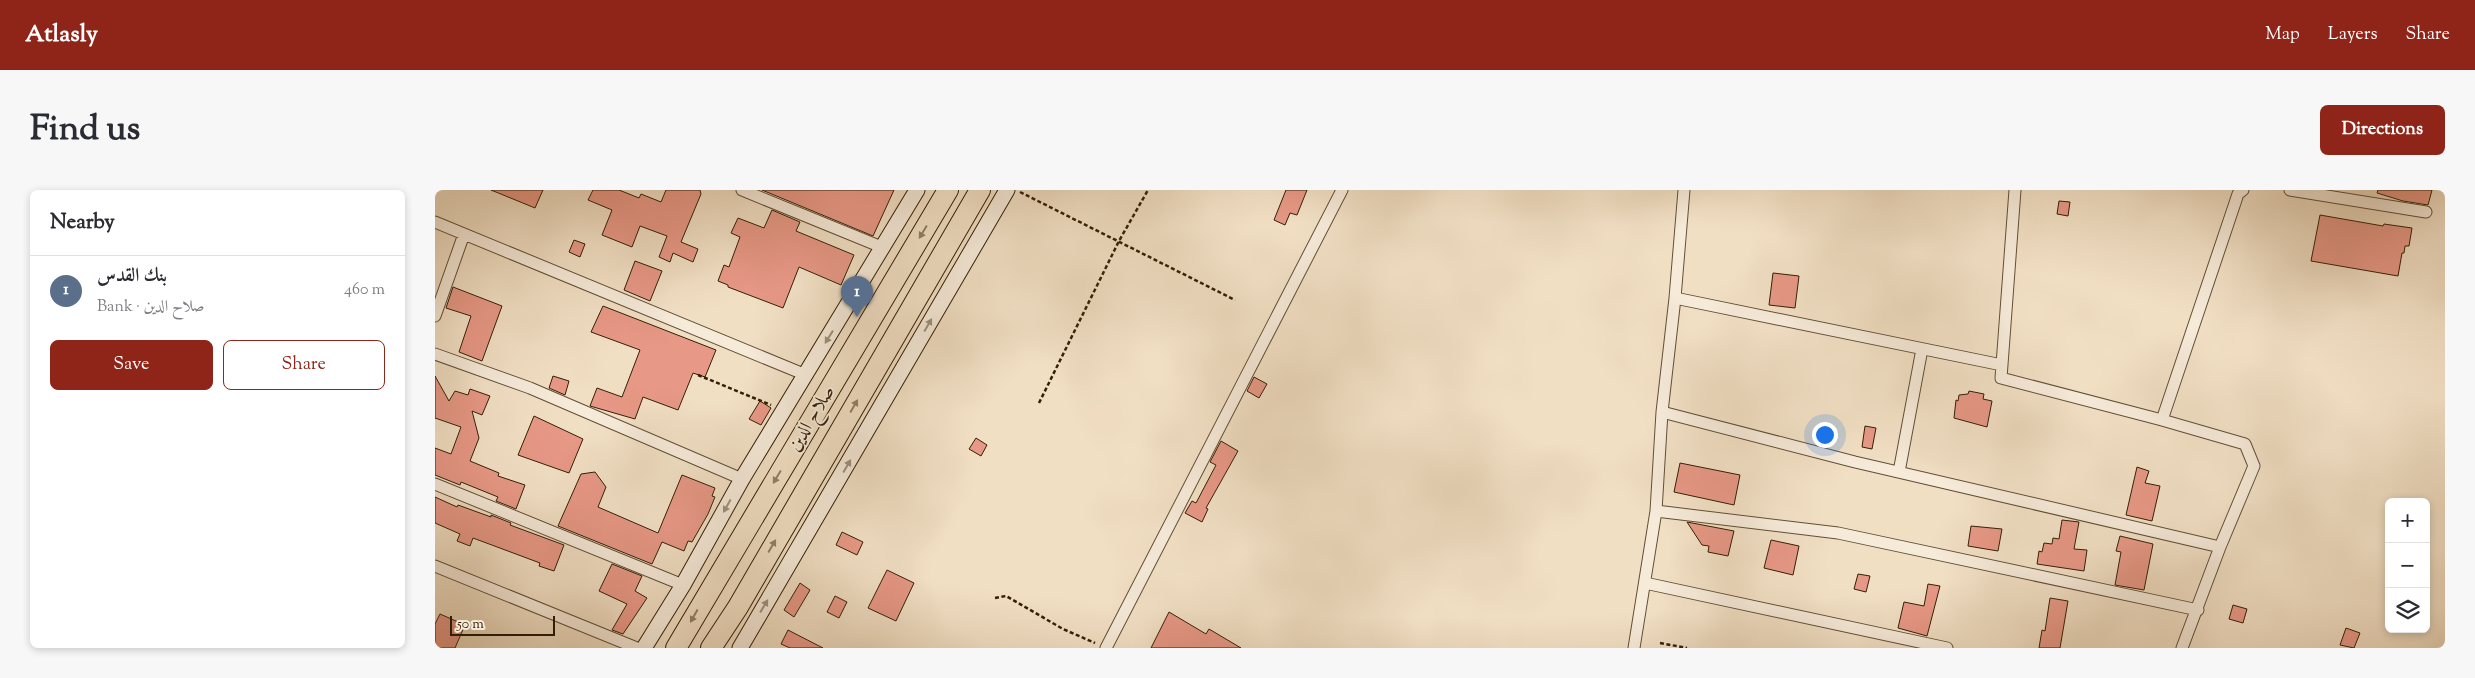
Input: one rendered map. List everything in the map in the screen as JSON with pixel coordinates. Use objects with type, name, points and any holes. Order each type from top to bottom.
[{"type":"highway","name":"صلاح الدين","points":[[679,646],[948,190]]},
{"type":"highway","name":"صلاح الدين","points":[[711,648],[980,190]]},
{"type":"highway","points":[[728,561],[730,570],[736,577],[755,576]]},
{"type":"main road","points":[[644,648],[683,585],[742,479],[884,248],[917,190]]},
{"type":"main road","points":[[740,648],[1007,190]]},
{"type":"street","points":[[742,190],[884,248]]},
{"type":"street","points":[[1106,648],[1342,190]]},
{"type":"street","points":[[1634,648],[1656,511],[1662,412],[1675,298],[1684,190]]},
{"type":"street","points":[[2015,190],[2001,378],[2245,444],[2254,466],[2219,548],[2198,610],[2182,648]]},
{"type":"street","points":[[2162,420],[2238,194],[2243,190]]},
{"type":"street","points":[[2290,190],[2426,212]]},
{"type":"street","points":[[435,222],[806,375]]},
{"type":"street","points":[[435,316],[464,234]]},
{"type":"street","points":[[1675,298],[2001,365]]},
{"type":"street","points":[[1899,472],[1922,349]]},
{"type":"street","points":[[435,354],[529,388],[742,479]]},
{"type":"street","points":[[1662,412],[1899,472],[2219,548]]},
{"type":"street","points":[[435,484],[683,585]]},
{"type":"street","points":[[1656,511],[1838,533],[2198,610]]},
{"type":"street","points":[[435,566],[637,648]]},
{"type":"street","points":[[1645,584],[1933,647],[1947,648]]},
{"type":"path","points":[[1014,190],[1235,300]]},
{"type":"path","points":[[1039,403],[1119,242],[1148,190]]},
{"type":"path","points":[[698,376],[784,409]]},
{"type":"path","points":[[995,598],[1006,596],[1063,628],[1106,648]]},
{"type":"path","points":[[1660,643],[1687,648]]},
{"type":"building","points":[[491,190],[543,190],[535,208]]},
{"type":"building","points":[[593,190],[619,190],[639,198],[641,194],[661,202],[666,190],[700,190],[701,194],[681,242],[698,249],[693,262],[673,253],[670,262],[659,257],[667,236],[640,226],[632,247],[602,235],[612,210],[588,200]]},
{"type":"building","points":[[762,190],[894,190],[873,236]]},
{"type":"building","points":[[1286,190],[1307,190],[1297,215],[1290,213],[1285,225],[1274,220]]},
{"type":"building","points":[[2378,190],[2432,190],[2428,205],[2403,201],[2377,193]]},
{"type":"building","points":[[2059,201],[2070,202],[2068,216],[2057,214]]},
{"type":"building","points":[[772,210],[800,222],[796,231],[854,255],[841,285],[799,267],[783,308],[728,287],[728,285],[718,281],[724,265],[729,267],[740,237],[731,233],[738,218],[764,228]]},
{"type":"building","points":[[2320,215],[2383,226],[2384,224],[2412,228],[2409,246],[2405,246],[2404,253],[2402,253],[2398,276],[2311,261]]},
{"type":"building","points":[[574,240],[585,244],[580,257],[569,252]]},
{"type":"building","points":[[635,261],[662,271],[650,301],[624,290]]},
{"type":"building","points":[[1773,273],[1799,276],[1795,308],[1769,305]]},
{"type":"building","points":[[453,287],[502,306],[482,361],[459,352],[471,316],[446,308]]},
{"type":"building","points":[[603,306],[716,350],[705,377],[693,373],[678,410],[643,397],[635,419],[590,406],[597,388],[622,397],[640,350],[591,332]]},
{"type":"building","points":[[435,376],[449,401],[455,391],[468,395],[470,389],[490,396],[482,415],[472,411],[479,438],[470,461],[499,473],[498,476],[525,485],[516,509],[496,501],[498,497],[461,482],[460,485],[435,475],[435,448],[451,454],[461,427],[435,418]]},
{"type":"building","points":[[553,376],[569,381],[565,395],[549,388]]},
{"type":"building","points":[[1254,377],[1267,384],[1259,398],[1247,391]]},
{"type":"building","points":[[1969,391],[1984,394],[1983,399],[1992,401],[1987,427],[1954,418],[1956,400],[1958,401],[1959,395],[1968,394]]},
{"type":"building","points":[[760,401],[771,408],[761,425],[749,419]]},
{"type":"building","points":[[534,416],[583,439],[569,473],[518,455]]},
{"type":"building","points":[[1865,426],[1876,428],[1872,449],[1862,447]]},
{"type":"building","points":[[976,438],[987,445],[981,456],[969,449]]},
{"type":"building","points":[[1221,441],[1238,451],[1206,508],[1208,509],[1202,522],[1185,513],[1192,501],[1196,503],[1216,465],[1210,462]]},
{"type":"building","points":[[1680,463],[1740,475],[1734,505],[1674,492]]},
{"type":"building","points":[[2137,467],[2149,471],[2145,483],[2160,486],[2152,521],[2126,515]]},
{"type":"building","points":[[595,472],[606,487],[598,507],[658,533],[682,475],[715,488],[712,496],[715,497],[708,514],[692,542],[688,541],[684,551],[662,542],[652,564],[558,526],[581,474]]},
{"type":"building","points":[[435,497],[457,507],[458,505],[491,517],[491,515],[511,523],[510,525],[564,545],[554,571],[539,566],[540,563],[473,538],[470,546],[457,541],[460,534],[435,523]]},
{"type":"building","points":[[2062,520],[2079,522],[2074,549],[2087,550],[2084,571],[2037,564],[2039,551],[2042,552],[2044,543],[2052,544],[2053,538],[2059,539]]},
{"type":"building","points":[[1687,522],[1734,531],[1728,556],[1708,552],[1709,546],[1702,545]]},
{"type":"building","points":[[1971,526],[2002,529],[1998,551],[1968,546]]},
{"type":"building","points":[[842,532],[863,542],[857,555],[836,545]]},
{"type":"building","points":[[2120,536],[2153,544],[2144,590],[2115,585],[2121,552],[2116,551]]},
{"type":"building","points":[[1771,540],[1799,546],[1793,575],[1764,568]]},
{"type":"building","points":[[612,564],[642,576],[635,591],[647,598],[623,634],[612,630],[627,604],[599,591]]},
{"type":"building","points":[[887,570],[914,583],[896,621],[868,608]]},
{"type":"building","points":[[1858,574],[1870,576],[1866,592],[1854,589]]},
{"type":"building","points":[[800,583],[810,590],[794,617],[784,610]]},
{"type":"building","points":[[1928,584],[1940,586],[1927,636],[1898,628],[1904,602],[1924,606]]},
{"type":"building","points":[[835,596],[847,602],[839,618],[827,612]]},
{"type":"building","points":[[2050,598],[2068,601],[2060,648],[2039,648],[2042,630],[2045,631]]},
{"type":"building","points":[[2233,605],[2247,609],[2243,623],[2229,619]]},
{"type":"building","points":[[1169,612],[1206,634],[1209,629],[1241,648],[1151,648]]},
{"type":"building","points":[[440,614],[465,625],[455,648],[435,648],[435,624]]},
{"type":"building","points":[[2346,628],[2360,633],[2354,648],[2340,645]]},
{"type":"building","points":[[788,630],[823,648],[790,648],[781,644]]},
{"type":"place","name":"بنك القدس","points":[[857,317]]}]
